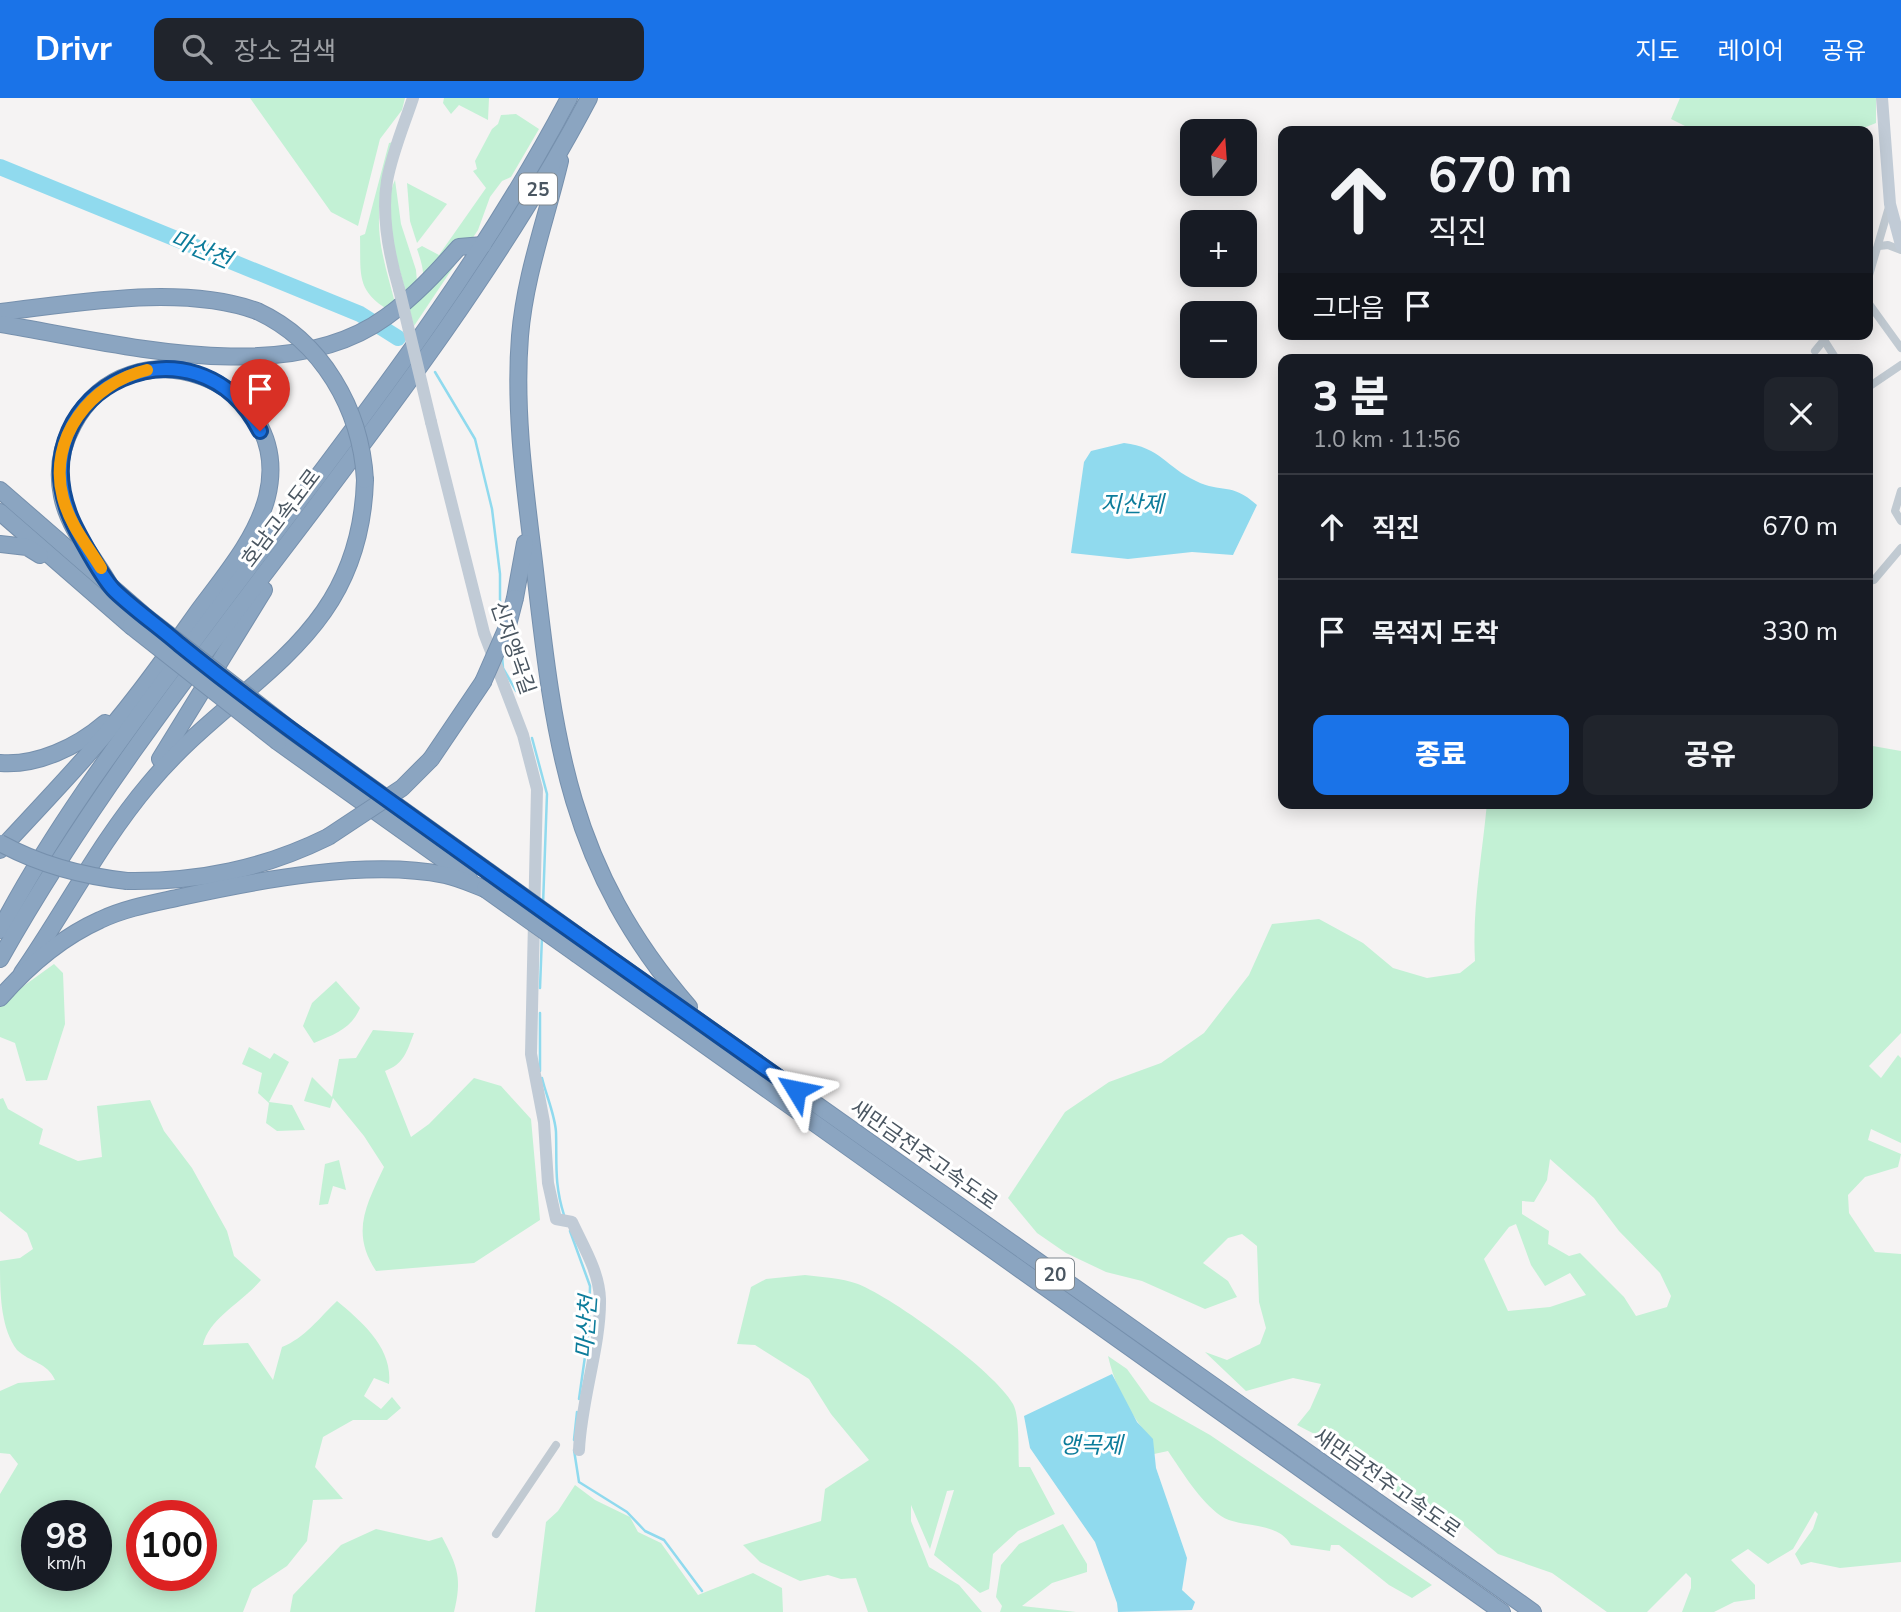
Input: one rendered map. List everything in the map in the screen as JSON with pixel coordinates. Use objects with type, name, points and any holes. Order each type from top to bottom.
[{"type":"highway","name":"호남고속도로","points":[[0,930],[22,889],[148,703],[392,378],[468,268],[569,98]]},
{"type":"highway","name":"호남고속도로","points":[[0,959],[103,795],[483,278],[565,144],[589,98]]},
{"type":"highway","points":[[565,144],[534,248],[520,336],[520,408],[526,502],[557,736],[585,839],[602,880],[641,948],[706,1027]]},
{"type":"highway","points":[[0,324],[169,350],[242,358],[289,355],[351,337],[385,318],[406,291],[459,247],[483,245]]},
{"type":"highway","points":[[0,312],[182,298],[229,303],[257,311],[299,336],[333,378],[353,424],[365,480],[362,519],[349,563],[318,622],[263,680],[174,753],[137,797]]},
{"type":"highway","points":[[0,849],[136,697],[241,552],[258,520],[269,478],[265,445],[255,420],[237,398],[207,377],[168,368],[133,373],[107,385],[85,405],[68,433],[60,470],[62,497],[75,531],[112,589]]},
{"type":"highway","points":[[241,552],[318,475]]},
{"type":"highway","name":"새만금전주고속도로","points":[[0,490],[112,589],[138,621],[278,742],[1502,1612]]},
{"type":"highway","points":[[0,843],[26,857],[71,872],[127,881],[195,879],[227,873],[295,853],[328,837],[402,788],[430,759],[483,682],[508,625],[515,597],[524,550],[526,502]]},
{"type":"highway","points":[[0,998],[22,973],[137,797],[314,509]]},
{"type":"highway","name":"새만금전주고속도로","points":[[0,512],[71,575],[1533,1612]]},
{"type":"highway","points":[[0,544],[27,547],[71,575]]},
{"type":"highway","points":[[0,763],[31,762],[56,754],[101,727],[136,697]]},
{"type":"highway","points":[[22,973],[66,937],[101,919],[137,907],[209,891],[287,878],[383,871],[446,875],[485,889]]},
{"type":"highway","points":[[0,919],[22,889]]},
{"type":"street","name":"신지앵곡길","points":[[413,98],[387,183],[386,223],[390,260],[406,291],[431,422],[484,633],[523,735],[537,789],[531,1054],[544,1122],[548,1183],[556,1219],[572,1222],[592,1264],[600,1298],[580,1422],[579,1450]]},
{"type":"street","points":[[1879,246],[1901,246],[1890,204],[1882,98]]},
{"type":"street","points":[[1873,264],[1890,204]]},
{"type":"street","points":[[1873,308],[1901,348]]},
{"type":"street","points":[[1815,351],[1824,340]]},
{"type":"street","points":[[1873,384],[1901,365]]},
{"type":"street","points":[[1901,491],[1895,511],[1901,521]]},
{"type":"street","points":[[1873,580],[1901,548]]},
{"type":"street","points":[[496,1534],[556,1446]]},
{"type":"green space","points":[[250,98],[405,98],[402,110],[380,139],[358,226],[331,212]]},
{"type":"green space","points":[[444,98],[489,98],[488,120],[459,105],[451,114],[443,103]]},
{"type":"green space","points":[[1680,98],[1876,98],[1876,123],[1868,126],[1685,126],[1671,119]]},
{"type":"green space","points":[[516,114],[539,129],[511,177],[502,181],[490,197],[478,230],[414,326],[409,308],[423,280],[417,249],[422,246],[439,255],[486,188],[473,171],[477,169],[475,161],[492,129],[498,124],[501,115]]},
{"type":"green space","points":[[393,142],[382,189],[379,230],[397,311],[394,313],[372,298],[366,290],[361,272],[360,236],[365,234],[389,143]]},
{"type":"green space","points":[[395,180],[401,224],[416,270],[417,282],[409,296],[398,264],[389,221],[389,206]]},
{"type":"green space","points":[[407,183],[447,204],[417,243],[410,221]]},
{"type":"green space","points":[[1873,746],[1901,751],[1901,1033],[1869,1066],[1881,1078],[1898,1055],[1901,1058],[1901,1143],[1871,1129],[1868,1140],[1901,1154],[1898,1167],[1865,1177],[1848,1195],[1849,1213],[1875,1252],[1901,1254],[1901,1562],[1840,1568],[1811,1562],[1801,1565],[1795,1554],[1813,1529],[1818,1514],[1815,1511],[1793,1549],[1768,1564],[1748,1549],[1731,1560],[1755,1585],[1755,1599],[1734,1602],[1714,1612],[1682,1612],[1691,1588],[1691,1578],[1686,1573],[1647,1612],[1607,1612],[1552,1573],[1498,1554],[1453,1516],[1391,1492],[1363,1459],[1297,1425],[1310,1409],[1321,1384],[1293,1378],[1246,1391],[1205,1352],[1227,1360],[1260,1344],[1266,1328],[1259,1302],[1257,1246],[1242,1234],[1228,1238],[1203,1263],[1228,1281],[1237,1297],[1205,1309],[1142,1281],[1106,1272],[1066,1253],[1037,1233],[1008,1198],[1065,1112],[1109,1082],[1161,1063],[1204,1033],[1249,975],[1272,924],[1319,919],[1363,943],[1393,968],[1427,978],[1460,973],[1475,961],[1476,902],[1486,809],[1873,809]],"holes":[[[1550,1159],[1594,1198],[1619,1231],[1660,1273],[1671,1296],[1667,1307],[1636,1316],[1624,1297],[1580,1253],[1569,1256],[1548,1244],[1549,1231],[1522,1214],[1522,1201],[1534,1202],[1547,1180]],[[1516,1224],[1531,1265],[1545,1286],[1570,1273],[1586,1295],[1550,1307],[1508,1311],[1484,1259],[1509,1227]]]},
{"type":"green space","points":[[54,964],[63,973],[65,1024],[47,1080],[26,1081],[15,1043],[0,1037],[0,1003]]},
{"type":"green space","points":[[336,981],[360,1008],[347,1026],[314,1043],[303,1026],[312,1003]]},
{"type":"green space","points":[[373,1030],[414,1033],[401,1061],[385,1071],[411,1137],[429,1124],[474,1078],[501,1086],[531,1119],[540,1220],[474,1263],[376,1271],[368,1257],[364,1244],[364,1218],[384,1167],[364,1136],[333,1098],[330,1108],[304,1101],[312,1077],[332,1097],[339,1059],[356,1058]]},
{"type":"green space","points":[[249,1047],[270,1059],[274,1053],[289,1062],[269,1102],[292,1105],[305,1130],[277,1131],[266,1123],[269,1103],[258,1093],[262,1073],[242,1064]]},
{"type":"green space","points":[[3,1098],[8,1109],[43,1129],[39,1144],[78,1161],[102,1157],[97,1106],[150,1100],[164,1131],[192,1168],[227,1231],[234,1256],[261,1280],[219,1319],[206,1335],[203,1345],[248,1343],[273,1380],[282,1347],[305,1333],[337,1301],[365,1327],[381,1347],[389,1371],[389,1384],[374,1378],[364,1396],[381,1409],[392,1397],[401,1408],[387,1420],[353,1420],[323,1437],[315,1467],[343,1499],[313,1500],[307,1541],[287,1566],[252,1589],[243,1612],[0,1612],[0,1494],[18,1464],[10,1454],[0,1453],[0,1391],[18,1383],[55,1380],[43,1366],[17,1350],[7,1331],[1,1296],[0,1261],[20,1258],[33,1249],[27,1233],[0,1211],[0,1099]]},
{"type":"green space","points":[[339,1160],[346,1190],[333,1186],[328,1204],[319,1205],[325,1164]]},
{"type":"green space","points":[[805,1275],[858,1284],[894,1304],[965,1355],[1003,1390],[1013,1404],[1018,1425],[1019,1467],[1030,1467],[1055,1514],[1018,1531],[993,1554],[989,1589],[980,1593],[934,1555],[954,1490],[947,1491],[930,1549],[911,1505],[911,1521],[929,1567],[959,1585],[982,1612],[868,1612],[856,1578],[841,1579],[828,1575],[800,1581],[760,1562],[743,1545],[821,1521],[825,1489],[869,1460],[831,1414],[809,1379],[755,1345],[737,1344],[751,1287],[766,1279]]},
{"type":"green space","points":[[1108,1356],[1127,1369],[1150,1401],[1210,1435],[1432,1585],[1412,1598],[1389,1585],[1339,1545],[1331,1545],[1330,1551],[1291,1545],[1285,1537],[1268,1528],[1221,1516],[1199,1494],[1168,1451],[1154,1454],[1151,1440],[1132,1414],[1120,1390]]},
{"type":"green space","points":[[575,1485],[595,1500],[630,1517],[638,1532],[661,1543],[698,1595],[753,1573],[782,1588],[783,1612],[535,1612],[546,1522],[558,1511]]},
{"type":"green space","points":[[1063,1524],[1087,1564],[1087,1572],[1052,1583],[1022,1606],[1076,1612],[1000,1612],[1002,1606],[996,1597],[1001,1565],[1019,1544]]},
{"type":"green space","points":[[376,1529],[429,1541],[442,1537],[457,1573],[458,1591],[454,1612],[290,1612],[293,1595],[341,1545]]},
{"type":"water","name":"지산제","points":[[1124,443],[1155,453],[1186,476],[1205,485],[1233,490],[1257,505],[1233,555],[1192,552],[1128,559],[1071,553],[1084,462],[1091,451]]},
{"type":"water","name":"앵곡제","points":[[1112,1374],[1137,1422],[1153,1439],[1156,1468],[1187,1558],[1182,1590],[1195,1602],[1192,1610],[1118,1612],[1095,1542],[1030,1448],[1024,1416]]},
{"type":"waterway","name":"마산천","points":[[0,167],[360,314],[398,338]]},
{"type":"waterway","name":"마산천","points":[[435,372],[475,439],[492,509],[500,574],[500,628]]},
{"type":"waterway","name":"마산천","points":[[502,655],[503,668],[516,691]]},
{"type":"waterway","name":"마산천","points":[[532,738],[547,794],[543,905]]},
{"type":"waterway","name":"마산천","points":[[540,988],[542,936]]},
{"type":"waterway","name":"마산천","points":[[540,1013],[540,1071]]},
{"type":"waterway","name":"마산천","points":[[542,1078],[555,1125],[557,1183],[564,1215]]},
{"type":"waterway","name":"마산천","points":[[570,1231],[590,1286],[589,1328],[579,1399]]},
{"type":"waterway","name":"마산천","points":[[574,1440],[577,1412]]},
{"type":"waterway","name":"마산천","points":[[574,1450],[579,1482],[627,1512],[645,1531],[664,1540],[702,1591]]},
{"type":"slow traffic","points":[[101,568],[75,531],[62,497],[62,451],[76,419],[96,394],[119,379],[147,370]]},
{"type":"route","points":[[260,431],[248,410],[225,387],[207,377],[168,368],[149,369],[119,379],[107,385],[85,405],[68,433],[62,451],[62,497],[75,531],[112,589],[290,729],[796,1090]]}]
